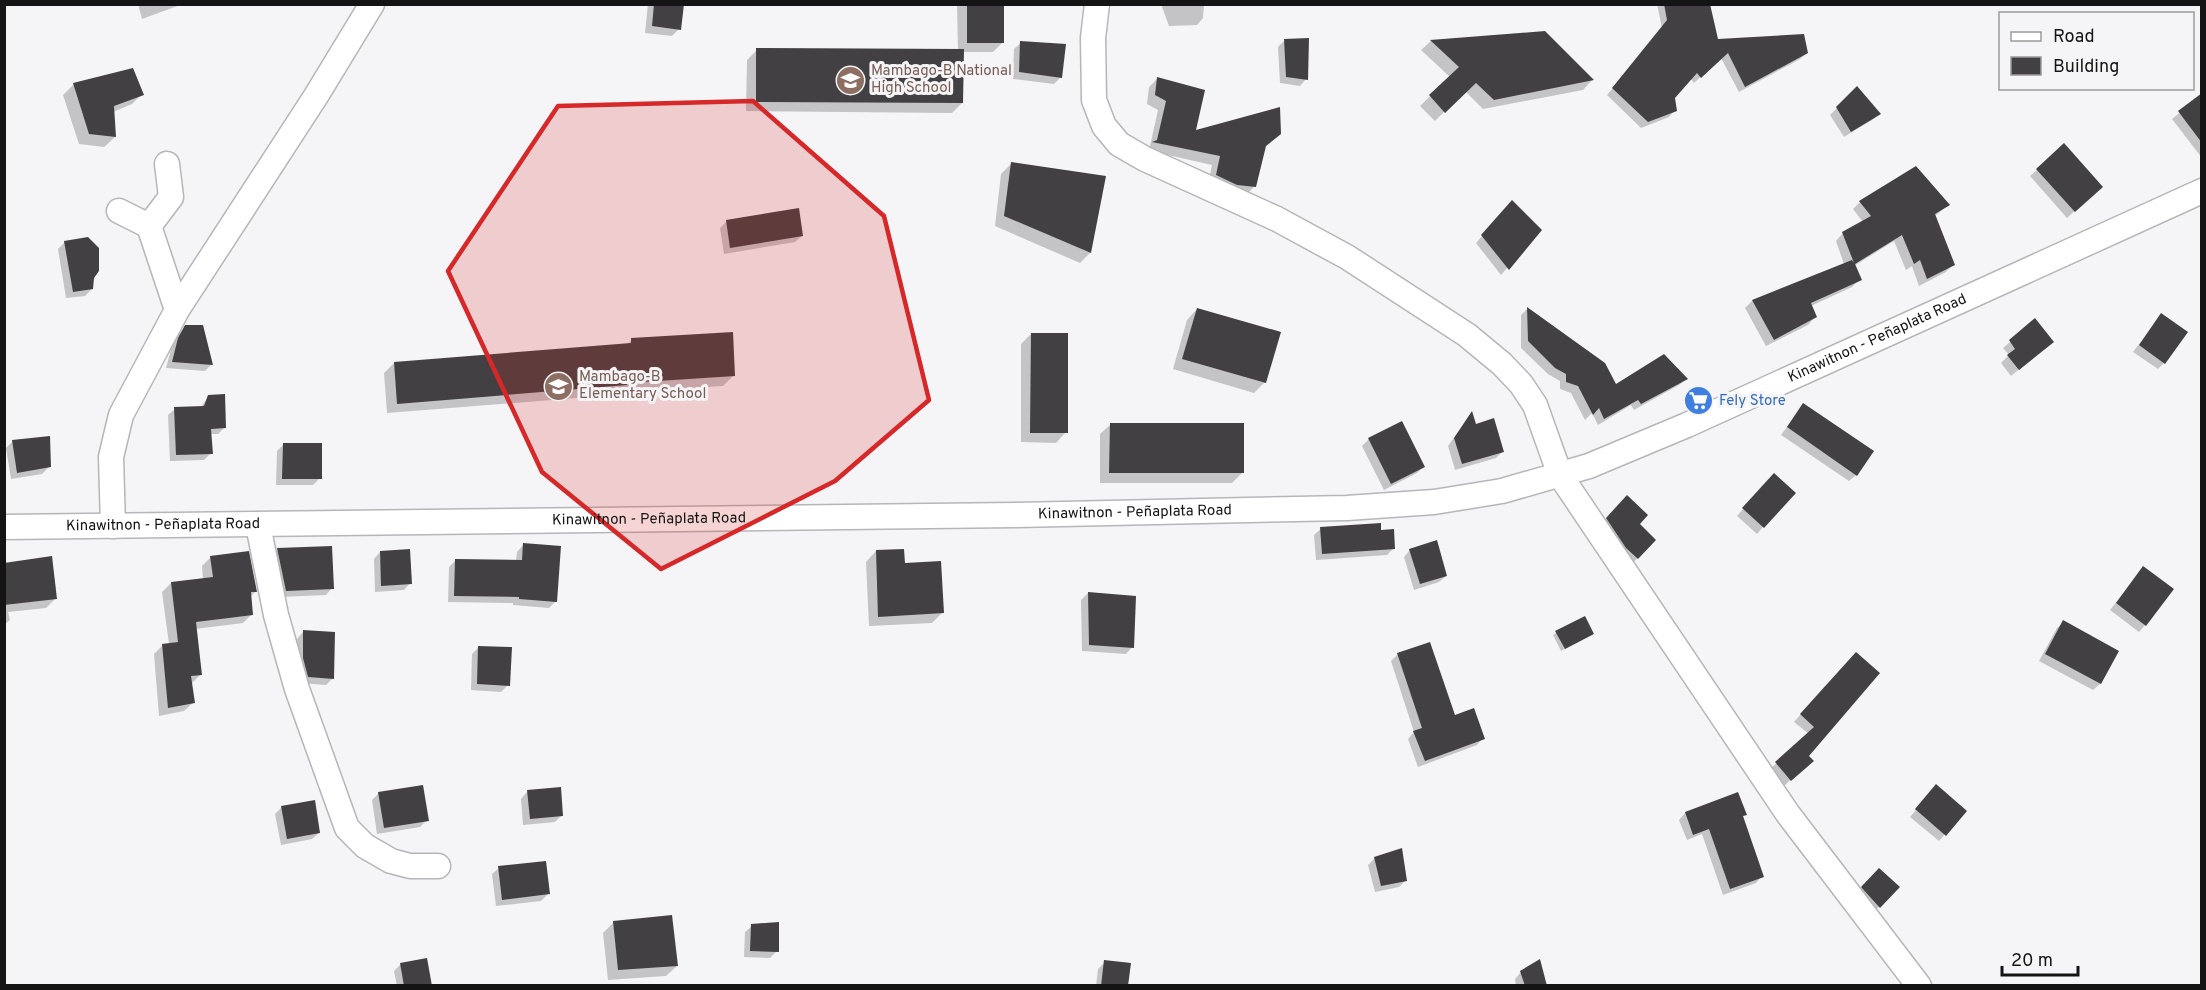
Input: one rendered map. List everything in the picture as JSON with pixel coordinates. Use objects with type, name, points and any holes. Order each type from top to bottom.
[{"type":"street","points":[[114,526],[111,457],[121,415],[177,310],[316,96],[372,4]]},
{"type":"street","points":[[1097,4],[1093,38],[1094,100],[1104,126],[1119,144],[1145,159],[1217,190],[1347,257],[1467,335],[1502,364],[1521,384],[1535,405],[1560,475],[1788,814],[1919,986]]},
{"type":"street","points":[[149,226],[171,197],[167,164]]},
{"type":"street","name":"Kinawitnon - Peñaplata Road","points":[[4,526],[1014,516],[1347,508],[1434,502],[1502,491],[1589,466],[1687,425],[2202,191]]},
{"type":"street","points":[[119,211],[149,226],[177,310]]},
{"type":"street","points":[[258,525],[276,615],[297,689],[347,828],[365,846],[391,861],[410,866],[438,866]]},
{"type":"highlighted area","points":[[753,101],[884,216],[929,400],[835,481],[661,569],[542,472],[448,271],[558,106]]},
{"type":"building","points":[[654,4],[684,4],[681,30],[652,26]]},
{"type":"building","points":[[967,4],[1004,4],[1004,43],[967,43]]},
{"type":"building","points":[[1664,4],[1710,4],[1718,39],[1804,34],[1808,53],[1745,87],[1728,53],[1701,78],[1697,73],[1675,98],[1677,111],[1648,122],[1612,88],[1667,20]]},
{"type":"building","points":[[1545,31],[1594,80],[1494,100],[1476,83],[1445,113],[1429,95],[1459,67],[1430,40]]},
{"type":"building","points":[[1309,38],[1308,80],[1286,77],[1284,39]]},
{"type":"building","points":[[1020,41],[1066,44],[1062,78],[1019,72]]},
{"type":"building","points":[[756,48],[964,49],[963,103],[756,102]]},
{"type":"building","points":[[133,68],[144,95],[114,106],[116,137],[89,134],[73,83]]},
{"type":"building","points":[[1157,77],[1205,90],[1196,130],[1280,107],[1281,134],[1266,146],[1256,187],[1237,185],[1216,175],[1220,156],[1152,142],[1157,140],[1166,101],[1155,95]]},
{"type":"building","points":[[1857,86],[1881,114],[1851,132],[1836,107]]},
{"type":"building","points":[[2202,93],[2202,143],[2178,111]]},
{"type":"building","points":[[2064,143],[2103,187],[2075,212],[2036,169]]},
{"type":"building","points":[[1011,162],[1106,176],[1091,253],[1004,216]]},
{"type":"building","points":[[1916,166],[1950,205],[1935,214],[1955,265],[1927,279],[1920,260],[1914,264],[1902,235],[1855,264],[1862,280],[1811,303],[1817,317],[1774,340],[1752,300],[1852,260],[1854,263],[1842,232],[1871,216],[1859,201]]},
{"type":"building","points":[[1512,200],[1542,230],[1509,270],[1481,235]]},
{"type":"building","points":[[799,208],[803,236],[730,248],[726,220]]},
{"type":"building","points":[[88,237],[99,248],[99,271],[94,278],[93,289],[73,292],[64,241]]},
{"type":"building","points":[[1527,307],[1605,363],[1616,384],[1664,354],[1688,379],[1641,404],[1638,400],[1604,419],[1599,408],[1593,415],[1578,386],[1566,382],[1566,374],[1555,368],[1528,341]]},
{"type":"building","points":[[1197,308],[1281,332],[1266,383],[1182,359]]},
{"type":"building","points":[[2161,313],[2188,332],[2165,364],[2139,345]]},
{"type":"building","points":[[2035,318],[2054,342],[2019,370],[2007,355],[2015,349],[2009,340]]},
{"type":"building","points":[[185,325],[203,325],[213,365],[172,362],[178,338]]},
{"type":"building","points":[[733,332],[735,376],[627,383],[627,385],[397,404],[394,362],[631,343],[631,338]]},
{"type":"building","points":[[1031,333],[1068,333],[1068,433],[1030,433]]},
{"type":"building","points":[[225,394],[226,428],[211,429],[213,454],[176,455],[174,407],[204,406],[208,395]]},
{"type":"building","points":[[1803,403],[1874,451],[1857,476],[1787,427]]},
{"type":"building","points":[[1472,411],[1476,424],[1494,418],[1504,452],[1462,464],[1454,438]]},
{"type":"building","points":[[1402,421],[1425,467],[1391,484],[1368,438]]},
{"type":"building","points":[[1110,423],[1244,423],[1244,473],[1109,473]]},
{"type":"building","points":[[50,436],[51,467],[17,473],[12,440]]},
{"type":"building","points":[[283,443],[322,443],[322,479],[282,479]]},
{"type":"building","points":[[1774,473],[1796,493],[1764,528],[1742,508]]},
{"type":"building","points":[[1627,495],[1648,515],[1640,524],[1656,540],[1638,559],[1626,548],[1606,518]]},
{"type":"building","points":[[1381,523],[1381,530],[1394,529],[1395,549],[1322,554],[1320,527]]},
{"type":"building","points":[[1437,540],[1447,576],[1420,584],[1409,549]]},
{"type":"building","points":[[523,543],[561,546],[557,602],[519,599],[519,597],[454,596],[455,559],[522,560]]},
{"type":"building","points":[[332,546],[334,589],[286,591],[277,548]]},
{"type":"building","points":[[410,549],[412,584],[381,586],[380,551]]},
{"type":"building","points":[[904,549],[905,563],[941,561],[944,613],[878,617],[876,550]]},
{"type":"building","points":[[249,551],[257,592],[251,592],[253,615],[196,622],[202,675],[191,676],[195,703],[168,708],[162,644],[178,642],[171,582],[213,577],[210,556]]},
{"type":"building","points":[[52,556],[57,599],[4,605],[4,563]]},
{"type":"building","points":[[2143,566],[2174,589],[2146,626],[2116,603]]},
{"type":"building","points":[[1088,592],[1136,596],[1134,648],[1089,645]]},
{"type":"building","points":[[1585,616],[1594,634],[1565,649],[1555,631]]},
{"type":"building","points":[[2063,620],[2119,651],[2101,684],[2045,654]]},
{"type":"building","points":[[303,630],[335,632],[334,679],[308,677],[303,658]]},
{"type":"building","points":[[1430,642],[1455,715],[1474,708],[1485,739],[1425,761],[1413,731],[1422,728],[1397,653]]},
{"type":"building","points":[[478,646],[512,647],[510,686],[477,684]]},
{"type":"building","points":[[1856,652],[1880,673],[1809,756],[1814,761],[1791,781],[1775,762],[1814,727],[1800,714]]},
{"type":"building","points":[[1936,784],[1967,811],[1946,836],[1915,809]]},
{"type":"building","points":[[423,785],[429,821],[384,828],[378,792]]},
{"type":"building","points":[[561,787],[563,816],[530,819],[527,790]]},
{"type":"building","points":[[1738,792],[1747,815],[1743,816],[1764,877],[1730,889],[1709,829],[1693,835],[1685,812]]},
{"type":"building","points":[[315,800],[320,833],[287,839],[281,806]]},
{"type":"building","points":[[1402,848],[1407,881],[1381,886],[1374,857]]},
{"type":"building","points":[[546,861],[550,894],[502,900],[498,866]]},
{"type":"building","points":[[1879,868],[1900,887],[1880,908],[1861,887]]},
{"type":"building","points":[[672,915],[678,966],[618,970],[613,921]]},
{"type":"building","points":[[779,922],[779,952],[750,951],[751,924]]},
{"type":"building","points":[[427,958],[432,986],[404,986],[400,963]]},
{"type":"building","points":[[1540,959],[1547,986],[1525,986],[1520,971]]},
{"type":"building","points":[[1104,960],[1131,963],[1128,986],[1101,986]]},
{"type":"place","name":"Mambago-B National High School","points":[[850,80]]},
{"type":"place","name":"Mambago-B Elementary School","points":[[558,386]]},
{"type":"place","name":"Fely Store","points":[[1698,401]]}]
